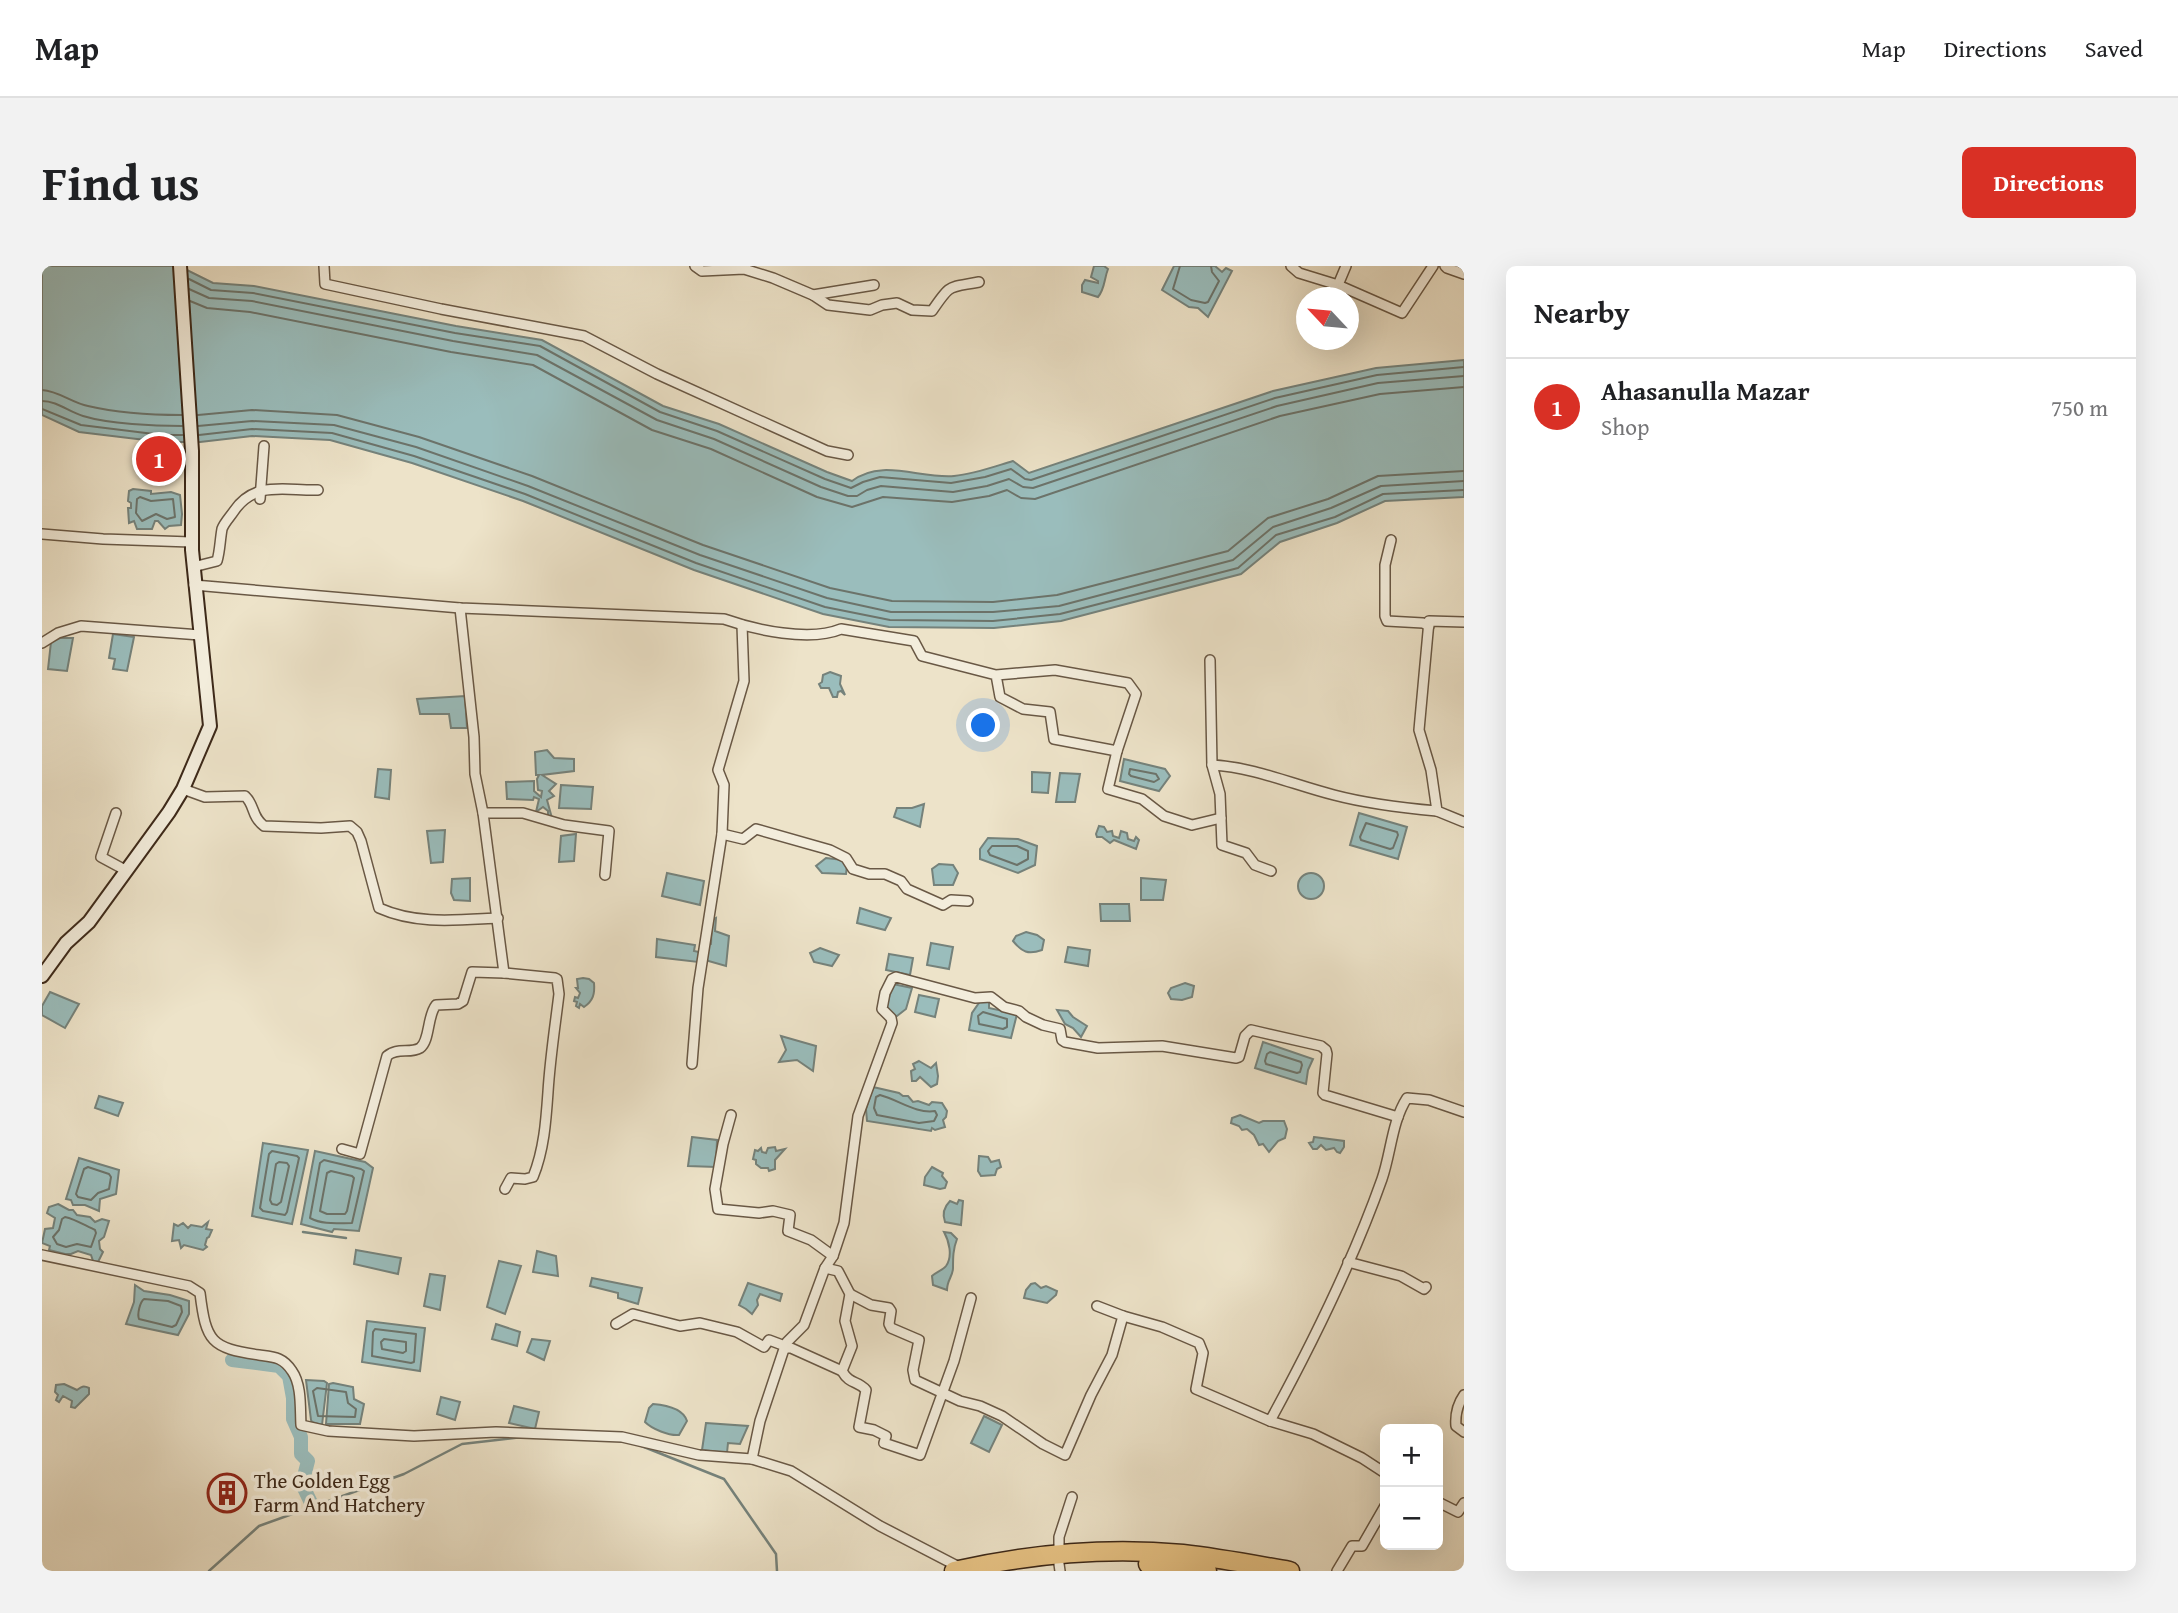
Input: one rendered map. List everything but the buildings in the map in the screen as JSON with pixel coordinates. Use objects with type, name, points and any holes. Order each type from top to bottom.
[{"type":"highway","points":[[1018,1571],[1139,1552],[1184,1555],[1290,1571]]},
{"type":"highway","points":[[958,1570],[1059,1563],[1139,1564],[1207,1571]]},
{"type":"main road","points":[[42,976],[66,943],[89,922],[170,812],[211,726],[191,542],[191,451],[180,266]]},
{"type":"street","points":[[324,266],[326,284],[584,336],[681,385],[827,451],[848,455]]},
{"type":"street","points":[[695,266],[702,271],[744,269],[813,295],[828,305],[852,309],[870,310],[897,303],[912,310],[932,310],[943,294],[953,286],[979,282]]},
{"type":"street","points":[[1291,266],[1299,273],[1338,285],[1402,313],[1433,266]]},
{"type":"street","points":[[1338,285],[1346,266]]},
{"type":"street","points":[[1445,266],[1464,274]]},
{"type":"street","points":[[813,295],[874,285]]},
{"type":"street","points":[[260,494],[264,446]]},
{"type":"street","points":[[193,567],[217,562],[223,526],[249,494],[318,490]]},
{"type":"street","points":[[42,534],[191,542]]},
{"type":"street","points":[[1391,540],[1385,565],[1387,621],[1423,623],[1429,626]]},
{"type":"street","points":[[194,585],[460,608],[724,619],[758,630],[804,634],[831,633],[841,629],[914,641],[922,656],[996,675],[1055,670],[1128,683],[1136,694],[1117,751],[1108,789],[1142,799],[1164,816],[1192,825],[1221,818]]},
{"type":"street","points":[[460,608],[474,737],[475,774],[484,813],[504,973]]},
{"type":"street","points":[[1437,811],[1431,770],[1419,730],[1429,621],[1464,622]]},
{"type":"street","points":[[691,1064],[698,988],[722,834],[724,785],[718,770],[744,681],[742,625]]},
{"type":"street","points":[[42,643],[58,633],[81,626],[200,635]]},
{"type":"street","points":[[1210,660],[1212,765],[1220,794],[1222,845],[1246,853],[1255,865],[1270,871]]},
{"type":"street","points":[[996,675],[1000,697],[1023,709],[1050,712],[1054,739],[1117,751]]},
{"type":"street","points":[[1212,765],[1236,766],[1336,796],[1394,807],[1437,811],[1464,822]]},
{"type":"street","points":[[183,789],[205,797],[245,796],[250,800],[253,815],[264,826],[350,826],[361,841],[379,908],[395,915],[434,921],[498,918]]},
{"type":"street","points":[[116,813],[101,857],[127,871]]},
{"type":"street","points":[[484,813],[523,813],[564,825],[609,831],[605,875]]},
{"type":"street","points":[[722,834],[743,839],[755,829],[803,841],[846,858],[853,869],[869,874],[886,874],[901,881],[907,889],[943,905],[951,900],[968,901]]},
{"type":"street","points":[[342,1149],[360,1154],[387,1056],[393,1051],[418,1049],[424,1044],[431,1011],[436,1005],[458,1004],[463,1001],[472,972],[555,978],[559,994],[548,1094],[548,1118],[538,1166],[533,1177],[511,1178],[505,1189]]},
{"type":"street","points":[[752,1459],[769,1389],[785,1347],[804,1325],[844,1223],[858,1116],[892,1023],[882,1009],[885,993],[892,979],[975,998],[991,997],[1004,1007],[1019,1011],[1034,1021],[1060,1029],[1065,1042],[1098,1048],[1162,1046],[1236,1058],[1239,1057],[1245,1036],[1251,1030],[1321,1046],[1327,1054],[1325,1095],[1398,1117]]},
{"type":"street","points":[[1270,1421],[1302,1362],[1348,1262],[1382,1178],[1400,1109],[1407,1098],[1429,1100],[1464,1112]]},
{"type":"street","points":[[731,1115],[715,1189],[718,1209],[760,1213],[774,1211],[790,1216],[788,1231],[811,1240],[833,1256]]},
{"type":"street","points":[[42,1255],[190,1286],[201,1293],[209,1333],[219,1346],[237,1352],[277,1357],[293,1372],[299,1392],[301,1425],[328,1431],[414,1436],[495,1432],[622,1437],[699,1455],[752,1459],[791,1471],[958,1570]]},
{"type":"street","points":[[1348,1262],[1401,1276],[1424,1289],[1426,1287]]},
{"type":"street","points":[[825,1268],[838,1271],[850,1294],[871,1305],[889,1308],[891,1328],[919,1340],[913,1370],[915,1380],[960,1401],[1002,1416],[1043,1444],[1065,1455],[1112,1355],[1123,1315]]},
{"type":"street","points":[[842,1371],[852,1346],[845,1321],[850,1294]]},
{"type":"street","points":[[615,1324],[633,1314],[680,1326],[700,1323],[737,1332],[764,1347],[771,1339],[842,1371],[847,1380],[866,1390],[859,1427],[886,1436],[884,1443],[920,1455],[954,1361],[971,1298]]},
{"type":"street","points":[[1097,1306],[1162,1327],[1199,1343],[1203,1353],[1196,1389],[1270,1421],[1313,1434],[1380,1470]]},
{"type":"street","points":[[1464,1395],[1459,1403],[1455,1421],[1456,1426],[1464,1432]]},
{"type":"street","points":[[1059,1563],[1059,1538],[1072,1497]]},
{"type":"street","points":[[1443,1504],[1458,1512],[1464,1503]]},
{"type":"street","points":[[1337,1571],[1352,1546],[1362,1546],[1380,1515]]},
{"type":"water","points":[[42,266],[179,266],[213,283],[254,286],[542,340],[663,406],[719,424],[852,481],[864,474],[888,470],[954,476],[1013,461],[1029,473],[1273,391],[1376,368],[1464,360],[1464,497],[1385,501],[1337,523],[1280,542],[1241,574],[1061,621],[994,628],[889,627],[823,614],[694,570],[523,501],[412,463],[330,440],[252,436],[200,442],[162,442],[79,432],[42,415]]},
{"type":"water","points":[[1094,266],[1108,269],[1098,297],[1082,292],[1085,280],[1098,283],[1091,277]]},
{"type":"water","points":[[1174,266],[1215,266],[1222,272],[1226,268],[1232,271],[1208,317],[1198,308],[1189,307],[1162,290]]},
{"type":"water","points":[[129,491],[151,491],[151,494],[171,492],[180,495],[181,525],[165,529],[155,521],[152,529],[137,529],[134,521],[129,523]]},
{"type":"water","points":[[113,634],[134,637],[127,671],[113,669],[115,659],[109,658]]},
{"type":"water","points":[[60,638],[73,638],[67,671],[48,669],[51,642]]},
{"type":"water","points":[[830,672],[841,676],[840,684],[845,695],[841,691],[837,697],[833,697],[829,688],[821,688],[819,684],[823,675]]},
{"type":"water","points":[[465,696],[467,728],[451,728],[449,714],[420,714],[417,699]]},
{"type":"water","points":[[547,750],[554,758],[574,759],[574,771],[542,775],[556,784],[549,791],[554,796],[547,800],[552,818],[548,817],[548,811],[543,807],[536,812],[539,799],[507,799],[506,782],[534,781],[534,791],[541,797],[535,752]]},
{"type":"water","points":[[1124,759],[1165,769],[1170,776],[1159,791],[1120,781]]},
{"type":"water","points":[[378,769],[391,770],[389,799],[375,797]]},
{"type":"water","points":[[1032,772],[1050,773],[1048,793],[1032,792]]},
{"type":"water","points":[[1060,773],[1080,774],[1075,802],[1056,802]]},
{"type":"water","points":[[561,785],[593,787],[591,809],[559,808]]},
{"type":"water","points":[[924,804],[920,827],[894,817],[897,808],[912,808]]},
{"type":"water","points":[[1359,813],[1407,827],[1398,859],[1350,845]]},
{"type":"water","points":[[1099,826],[1104,827],[1107,832],[1112,831],[1113,836],[1119,838],[1121,831],[1127,833],[1128,839],[1134,841],[1136,837],[1139,840],[1136,849],[1114,840],[1110,843],[1097,837]]},
{"type":"water","points":[[445,830],[443,862],[431,863],[427,831]]},
{"type":"water","points":[[576,834],[574,861],[559,862],[561,836]]},
{"type":"water","points":[[988,838],[1018,839],[1037,846],[1035,865],[1018,873],[980,859],[980,849]]},
{"type":"water","points":[[826,858],[843,860],[847,865],[846,874],[822,873],[816,866]]},
{"type":"water","points":[[939,864],[953,865],[958,873],[953,885],[934,885],[932,869]]},
{"type":"water","points":[[667,873],[704,881],[700,905],[662,896]]},
{"type":"water","points":[[1311,873],[1320,877],[1324,886],[1320,895],[1311,899],[1302,895],[1298,886],[1302,877]]},
{"type":"water","points":[[470,878],[470,901],[454,900],[451,893],[452,879]]},
{"type":"water","points":[[1141,878],[1166,880],[1163,900],[1141,900]]},
{"type":"water","points":[[1100,904],[1129,904],[1130,921],[1101,921]]},
{"type":"water","points":[[860,908],[891,918],[885,930],[857,923]]},
{"type":"water","points":[[716,918],[715,931],[729,936],[726,966],[705,960],[707,945],[711,944],[712,920]]},
{"type":"water","points":[[1026,932],[1044,940],[1042,950],[1026,952],[1019,948],[1013,941],[1016,936]]},
{"type":"water","points":[[657,939],[695,945],[694,951],[699,952],[698,962],[656,957]]},
{"type":"water","points":[[931,943],[953,947],[949,969],[927,965]]},
{"type":"water","points":[[1068,947],[1090,950],[1088,966],[1065,962]]},
{"type":"water","points":[[820,948],[839,955],[832,966],[814,962],[810,953]]},
{"type":"water","points":[[889,954],[913,958],[910,975],[886,970]]},
{"type":"water","points":[[583,978],[594,983],[594,991],[590,1002],[584,1007],[580,1004],[579,1008],[574,1001],[580,993],[576,988],[577,979]]},
{"type":"water","points":[[1185,983],[1194,986],[1192,997],[1171,999],[1168,993],[1171,988]]},
{"type":"water","points":[[893,984],[912,988],[906,1009],[897,1016],[892,1015],[886,1007]]},
{"type":"water","points":[[50,992],[79,1004],[65,1028],[42,1015],[42,1006]]},
{"type":"water","points":[[919,995],[939,999],[935,1017],[915,1012]]},
{"type":"water","points":[[981,1000],[989,1000],[989,1008],[1017,1014],[1011,1038],[969,1030],[972,1013]]},
{"type":"water","points":[[1057,1010],[1068,1011],[1087,1026],[1081,1037],[1065,1024]]},
{"type":"water","points":[[781,1036],[816,1046],[813,1071],[797,1060],[779,1062],[786,1050]]},
{"type":"water","points":[[1263,1042],[1313,1059],[1306,1084],[1255,1068]]},
{"type":"water","points":[[919,1061],[931,1068],[936,1063],[937,1084],[931,1087],[920,1077],[912,1081],[911,1071],[915,1069],[913,1064]]},
{"type":"water","points":[[873,1087],[908,1096],[913,1102],[929,1105],[932,1102],[942,1103],[947,1111],[943,1120],[945,1127],[935,1130],[932,1128],[931,1131],[867,1121],[866,1109]]},
{"type":"water","points":[[99,1096],[123,1103],[118,1116],[95,1108]]},
{"type":"water","points":[[1240,1115],[1259,1123],[1284,1121],[1287,1129],[1285,1138],[1278,1141],[1269,1152],[1263,1144],[1259,1145],[1247,1129],[1242,1130],[1231,1123],[1232,1118]]},
{"type":"water","points":[[692,1137],[717,1140],[716,1167],[688,1166]]},
{"type":"water","points":[[1314,1137],[1344,1141],[1344,1147],[1340,1153],[1334,1148],[1326,1150],[1321,1145],[1313,1149],[1309,1143],[1313,1142]]},
{"type":"water","points":[[263,1143],[308,1150],[292,1224],[252,1216]]},
{"type":"water","points":[[775,1147],[776,1151],[785,1149],[775,1160],[775,1169],[769,1171],[768,1168],[761,1168],[756,1164],[753,1159],[755,1150],[761,1148],[762,1152],[766,1153],[768,1148]]},
{"type":"water","points":[[315,1151],[365,1162],[373,1168],[359,1231],[334,1229],[332,1232],[301,1224]]},
{"type":"water","points":[[979,1156],[988,1157],[991,1162],[999,1160],[1001,1167],[995,1175],[981,1176],[978,1171]]},
{"type":"water","points":[[79,1158],[119,1170],[116,1194],[100,1199],[99,1211],[85,1205],[73,1205],[71,1200],[66,1199]]},
{"type":"water","points":[[932,1167],[943,1173],[942,1176],[947,1182],[945,1188],[924,1185],[925,1177]]},
{"type":"water","points":[[959,1200],[963,1201],[961,1225],[945,1222],[946,1206],[950,1201],[957,1204]]},
{"type":"water","points":[[58,1204],[73,1210],[77,1215],[90,1217],[95,1222],[102,1219],[109,1221],[104,1237],[99,1241],[103,1252],[98,1262],[93,1261],[91,1255],[78,1251],[65,1254],[49,1250],[50,1246],[42,1243],[45,1229],[53,1228],[55,1218],[47,1213],[49,1207]]},
{"type":"water","points":[[208,1222],[206,1229],[212,1230],[207,1238],[207,1247],[203,1250],[184,1245],[181,1248],[179,1240],[172,1241],[174,1224],[178,1226],[183,1223],[188,1228],[191,1225],[202,1227]]},
{"type":"water","points":[[944,1232],[951,1233],[957,1239],[953,1271],[947,1290],[933,1285],[932,1276],[948,1262],[949,1244]]},
{"type":"water","points":[[356,1250],[401,1258],[398,1274],[354,1264]]},
{"type":"water","points":[[537,1251],[556,1256],[558,1276],[533,1272]]},
{"type":"water","points":[[499,1261],[521,1266],[505,1314],[487,1307]]},
{"type":"water","points":[[430,1274],[445,1276],[440,1310],[424,1306]]},
{"type":"water","points":[[592,1278],[642,1288],[638,1304],[618,1298],[618,1293],[590,1286]]},
{"type":"water","points":[[748,1283],[782,1294],[780,1301],[760,1294],[758,1305],[752,1314],[739,1305]]},
{"type":"water","points":[[1035,1283],[1041,1288],[1046,1286],[1057,1291],[1056,1295],[1047,1303],[1024,1298],[1026,1290]]},
{"type":"water","points":[[135,1285],[144,1291],[189,1301],[189,1314],[178,1335],[126,1324],[134,1302]]},
{"type":"water","points":[[367,1321],[425,1328],[420,1371],[362,1362]]},
{"type":"water","points":[[496,1324],[520,1332],[517,1346],[492,1339]]},
{"type":"water","points":[[532,1339],[550,1341],[544,1360],[527,1352]]},
{"type":"water","points":[[306,1380],[327,1383],[322,1425],[311,1420]]},
{"type":"water","points":[[64,1384],[77,1390],[87,1387],[89,1394],[75,1408],[71,1407],[72,1401],[63,1396],[59,1402],[56,1400],[56,1385]]},
{"type":"water","points":[[329,1384],[353,1387],[354,1399],[364,1404],[360,1424],[326,1424]]},
{"type":"water","points":[[441,1397],[460,1402],[455,1420],[437,1414]]},
{"type":"water","points":[[653,1404],[673,1408],[682,1413],[687,1421],[679,1435],[661,1432],[645,1422]]},
{"type":"water","points":[[514,1406],[539,1412],[535,1429],[509,1423]]},
{"type":"water","points":[[984,1416],[1002,1425],[989,1452],[971,1443]]},
{"type":"water","points":[[706,1423],[748,1426],[740,1444],[728,1443],[727,1453],[702,1450]]},
{"type":"waterway","points":[[303,1232],[346,1238]]},
{"type":"waterway","points":[[232,1360],[279,1366],[289,1376],[293,1419],[301,1437],[301,1454],[308,1461],[302,1484],[313,1507]]},
{"type":"waterway","points":[[209,1571],[259,1526],[404,1474],[462,1444],[522,1437]]},
{"type":"waterway","points":[[639,1445],[724,1479],[776,1554],[777,1571]]},
{"type":"place","name":"Ahasanulla Mazar","points":[[159,459]]},
{"type":"place","name":"The Golden Egg Farm And Hatchery","points":[[227,1493]]}]
